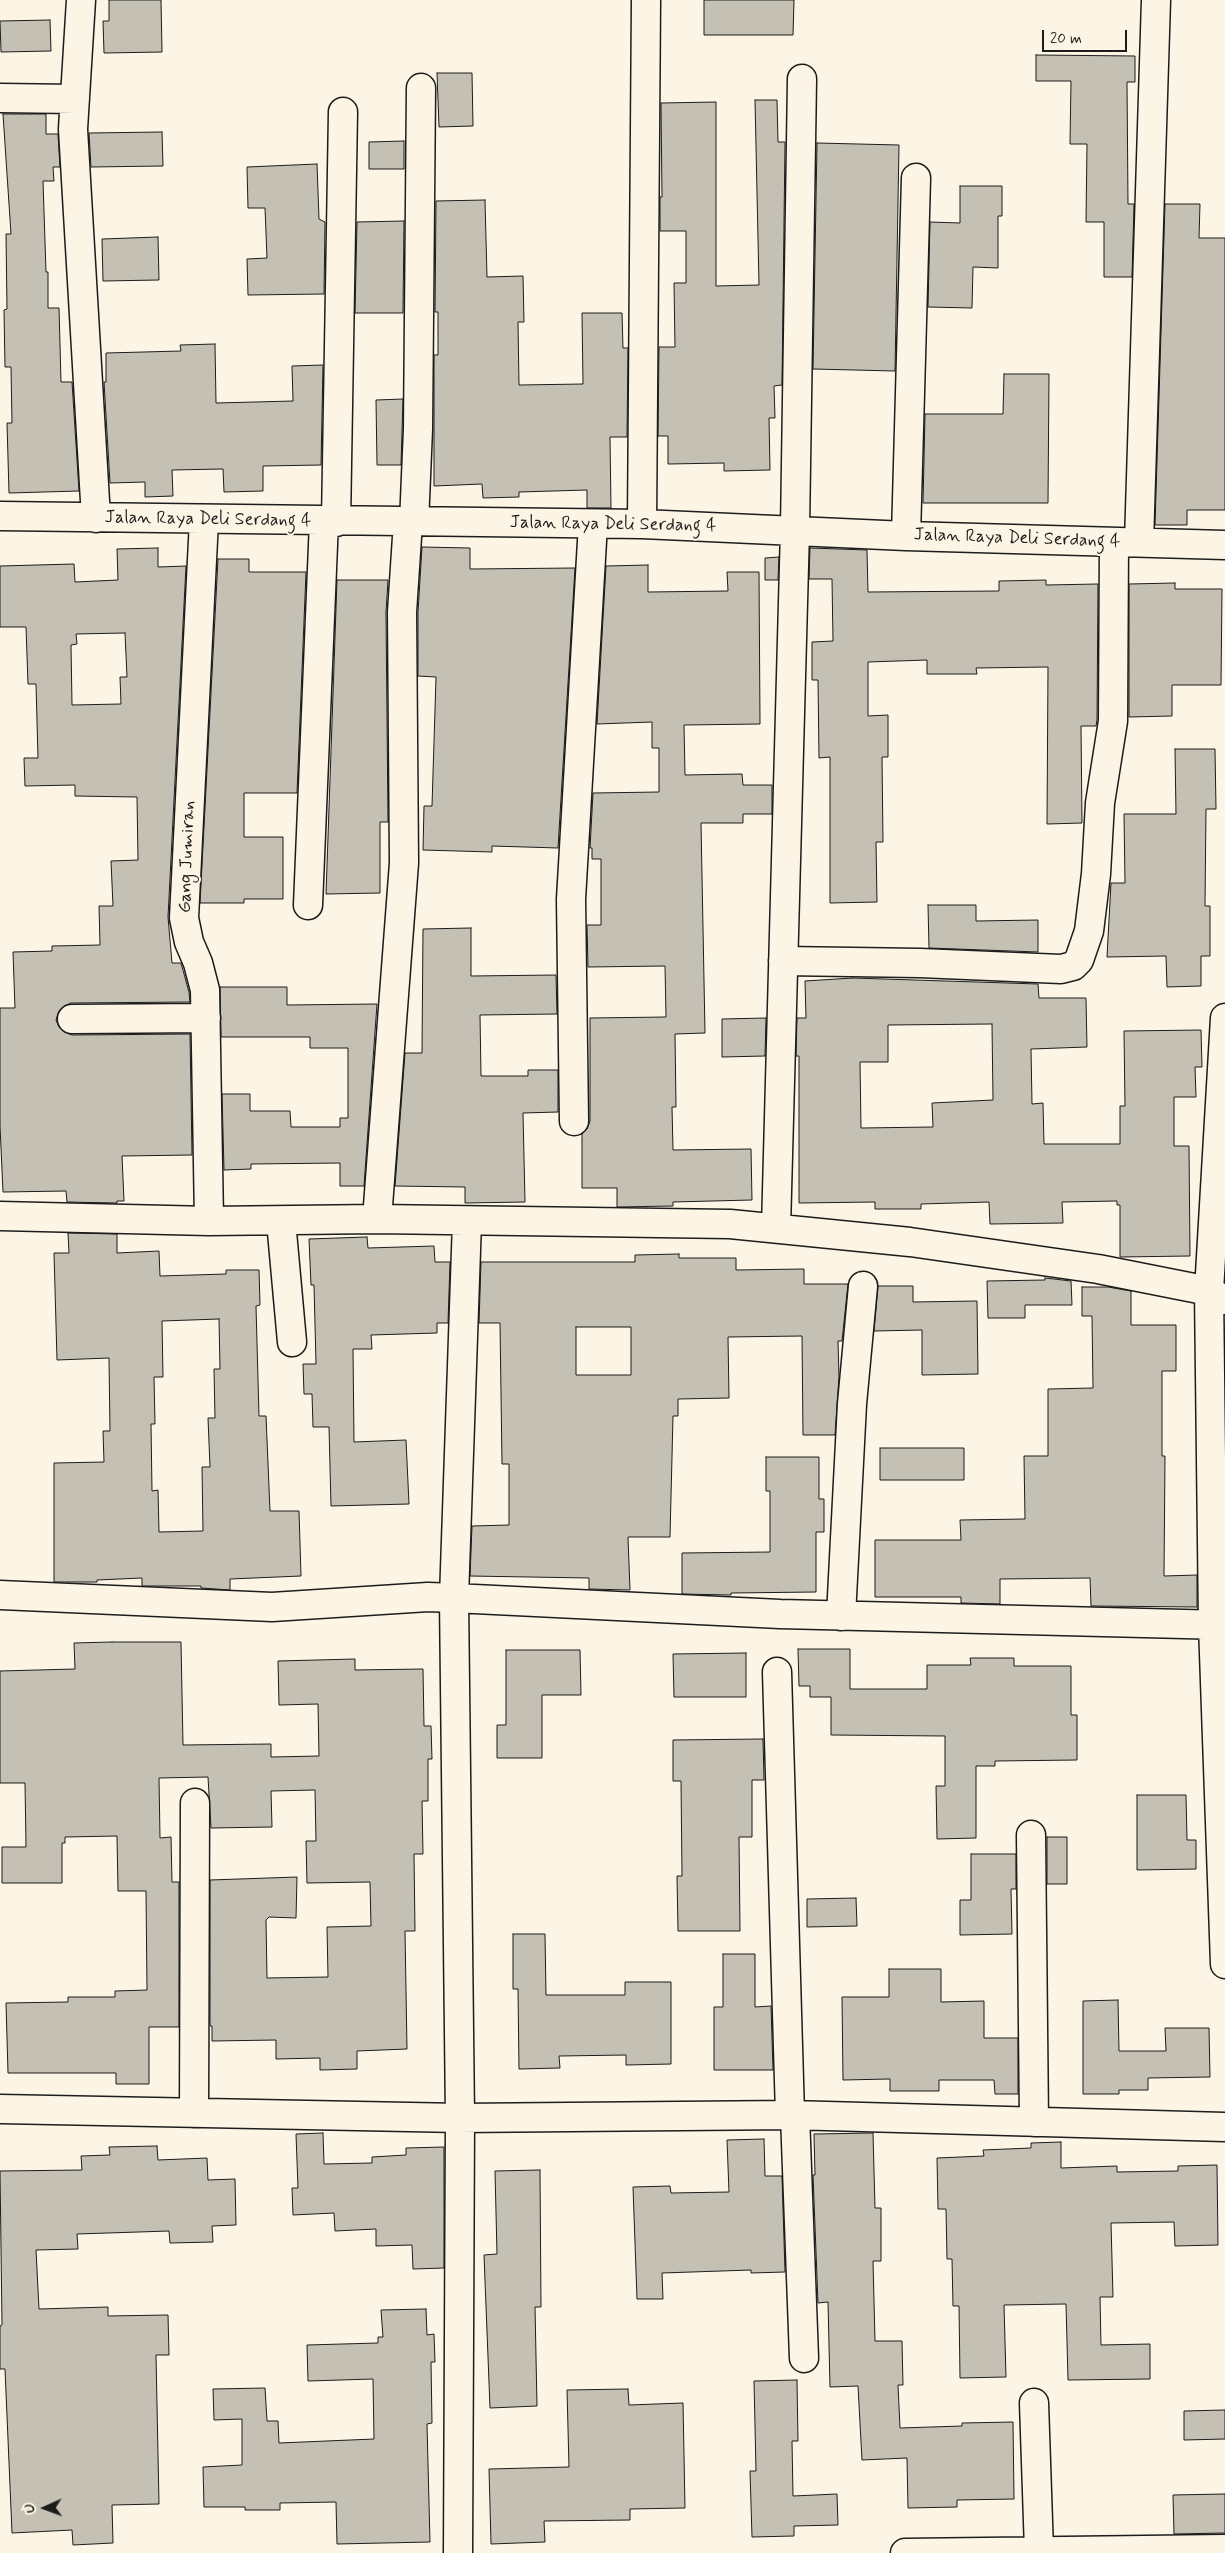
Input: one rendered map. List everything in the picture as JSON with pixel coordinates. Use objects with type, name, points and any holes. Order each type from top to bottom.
[{"type":"street","points":[[81,0],[73,129],[96,518]]},
{"type":"street","points":[[642,524],[646,0]]},
{"type":"street","points":[[783,961],[920,963],[1061,969],[1073,966],[1079,960],[1089,931],[1096,874],[1100,802],[1113,721],[1126,542],[1156,0]]},
{"type":"street","points":[[776,1228],[795,529],[802,79]]},
{"type":"street","points":[[377,1219],[404,863],[402,612],[418,429],[421,88]]},
{"type":"street","points":[[0,98],[75,99]]},
{"type":"street","points":[[308,905],[330,522],[343,112]]},
{"type":"street","points":[[906,536],[916,178]]},
{"type":"street","name":"Jalan Raya Deli Serdang 4","points":[[0,516],[330,522],[642,524],[795,529],[906,536],[1225,545]]},
{"type":"street","name":"Gang Jumiran","points":[[204,520],[184,918],[189,942],[198,963],[205,990],[209,1221]]},
{"type":"street","points":[[574,1120],[571,899],[593,524]]},
{"type":"street","points":[[72,1018],[206,1018]]},
{"type":"street","points":[[1225,1018],[1217,1296],[1219,1625],[1225,1964]]},
{"type":"street","points":[[0,1216],[209,1221],[377,1219],[730,1224],[910,1242],[1079,1266],[1217,1296]]},
{"type":"street","points":[[281,1221],[292,1342]]},
{"type":"street","points":[[458,2553],[460,2118],[454,1598],[467,1221]]},
{"type":"street","points":[[841,1616],[852,1404],[863,1286]]},
{"type":"street","points":[[0,1595],[272,1607],[428,1597],[841,1616],[1219,1625]]},
{"type":"street","points":[[777,1672],[804,2358]]},
{"type":"street","points":[[194,2113],[195,1803]]},
{"type":"street","points":[[1031,1835],[1034,2122]]},
{"type":"street","points":[[0,2109],[460,2118],[793,2115],[1225,2127]]},
{"type":"street","points":[[1033,2551],[1034,2403]]},
{"type":"street","points":[[905,2553],[1225,2549]]},
{"type":"building","points":[[109,0],[161,0],[162,52],[104,53],[103,21],[109,21]]},
{"type":"building","points":[[704,0],[794,0],[793,35],[704,35]]},
{"type":"building","points":[[50,20],[51,51],[1,52],[0,21]]},
{"type":"building","points":[[1036,55],[1135,56],[1135,82],[1127,82],[1128,204],[1134,204],[1132,277],[1104,277],[1104,222],[1086,222],[1087,144],[1070,144],[1071,81],[1036,81]]},
{"type":"building","points":[[437,73],[472,73],[473,126],[439,127]]},
{"type":"building","points":[[755,100],[777,100],[778,142],[785,142],[782,385],[774,386],[775,418],[769,418],[770,470],[724,471],[724,463],[668,464],[668,436],[658,436],[659,347],[675,347],[674,283],[686,283],[686,231],[660,231],[660,197],[662,197],[661,103],[716,102],[716,286],[759,285]]},
{"type":"building","points":[[3,114],[46,114],[46,134],[58,134],[60,167],[53,167],[54,181],[43,181],[48,308],[59,308],[61,382],[72,382],[79,491],[9,493],[7,423],[12,423],[11,367],[5,367],[4,310],[7,309],[6,234],[11,234]]},
{"type":"building","points":[[162,132],[163,166],[91,167],[89,133]]},
{"type":"building","points":[[404,141],[404,169],[369,169],[369,142]]},
{"type":"building","points":[[817,143],[899,145],[895,371],[813,369]]},
{"type":"building","points":[[317,164],[319,219],[325,222],[324,294],[248,295],[247,259],[267,258],[265,208],[248,208],[247,167]]},
{"type":"building","points":[[960,186],[1002,186],[1002,216],[998,216],[998,268],[973,267],[972,308],[928,307],[930,222],[960,223]]},
{"type":"building","points":[[485,200],[487,277],[523,276],[524,322],[518,322],[519,385],[583,384],[582,313],[622,313],[623,348],[628,348],[627,437],[610,437],[611,508],[587,508],[587,490],[519,492],[519,497],[483,498],[482,484],[434,486],[434,355],[438,355],[438,312],[435,312],[436,201]]},
{"type":"building","points":[[1165,204],[1200,204],[1199,238],[1225,238],[1225,510],[1187,510],[1187,525],[1155,525]]},
{"type":"building","points":[[404,221],[403,313],[355,313],[357,222]]},
{"type":"building","points":[[158,237],[159,280],[103,281],[102,239]]},
{"type":"building","points":[[215,344],[216,403],[293,401],[292,366],[323,365],[321,465],[263,466],[263,491],[224,492],[223,469],[172,470],[173,496],[145,497],[145,482],[110,483],[104,382],[106,382],[106,353],[181,351],[180,345]]},
{"type":"building","points":[[1004,374],[1049,374],[1048,503],[923,503],[925,414],[1003,414]]},
{"type":"building","points":[[403,399],[401,465],[377,465],[376,400]]},
{"type":"building","points":[[422,547],[470,548],[470,569],[575,568],[558,848],[492,846],[492,852],[423,850],[424,806],[432,806],[436,677],[418,676],[418,612]]},
{"type":"building","points":[[158,548],[158,567],[186,566],[168,917],[172,963],[181,963],[190,1002],[71,1003],[59,1011],[56,1020],[64,1032],[72,1035],[190,1034],[192,1155],[122,1156],[124,1201],[117,1201],[117,1203],[67,1202],[66,1191],[3,1192],[0,1126],[0,1008],[15,1008],[13,952],[52,951],[52,946],[100,945],[99,906],[113,906],[111,861],[138,860],[137,797],[75,796],[75,785],[25,786],[24,758],[38,758],[36,684],[28,684],[26,627],[0,627],[0,566],[74,564],[75,582],[118,580],[117,549]],"holes":[[[125,633],[127,677],[120,677],[121,704],[72,705],[71,645],[77,644],[76,634]]]},
{"type":"building","points":[[810,548],[867,550],[868,592],[999,591],[999,581],[1046,580],[1046,585],[1098,584],[1097,720],[1096,726],[1081,726],[1082,823],[1047,824],[1048,667],[976,668],[977,674],[927,674],[927,660],[868,662],[868,716],[888,715],[888,757],[882,757],[883,842],[876,842],[877,902],[830,903],[830,757],[819,758],[818,680],[812,680],[812,642],[833,641],[832,579],[809,579]]},
{"type":"building","points":[[779,557],[778,580],[765,580],[765,558]]},
{"type":"building","points":[[218,559],[249,559],[249,572],[306,572],[297,793],[244,793],[244,837],[283,837],[283,899],[244,899],[244,903],[200,903]]},
{"type":"building","points":[[648,565],[648,592],[728,591],[727,572],[759,572],[760,724],[684,725],[685,775],[742,774],[743,785],[772,785],[772,814],[743,814],[743,823],[701,823],[705,1033],[675,1034],[676,1107],[672,1107],[673,1150],[751,1149],[752,1200],[673,1202],[673,1206],[617,1207],[617,1188],[582,1188],[582,1134],[587,1129],[590,1121],[590,1018],[666,1017],[665,966],[588,967],[587,925],[601,925],[601,859],[592,859],[592,848],[590,848],[593,793],[659,792],[659,748],[652,748],[652,722],[597,724],[606,566]]},
{"type":"building","points":[[337,580],[388,580],[386,612],[388,822],[380,822],[380,893],[326,894]]},
{"type":"building","points":[[1175,583],[1175,589],[1222,589],[1221,685],[1172,685],[1172,716],[1129,717],[1129,584]]},
{"type":"building","points":[[1175,749],[1215,749],[1216,809],[1206,809],[1205,906],[1210,906],[1210,956],[1201,956],[1201,986],[1167,987],[1166,956],[1107,957],[1111,883],[1125,883],[1124,814],[1176,814]]},
{"type":"building","points":[[928,905],[976,905],[976,921],[1038,920],[1038,952],[929,948]]},
{"type":"building","points":[[471,928],[471,976],[556,975],[557,1014],[480,1015],[481,1076],[528,1076],[528,1070],[558,1070],[558,1112],[523,1113],[525,1202],[465,1203],[465,1187],[395,1186],[405,1053],[422,1053],[423,929]]},
{"type":"building","points":[[853,978],[1038,984],[1039,998],[1086,998],[1087,1047],[1031,1049],[1032,1104],[1043,1103],[1044,1144],[1120,1144],[1120,1106],[1125,1106],[1124,1031],[1201,1030],[1202,1067],[1195,1067],[1196,1097],[1174,1097],[1174,1146],[1189,1146],[1190,1256],[1120,1257],[1120,1205],[1117,1205],[1117,1201],[1062,1202],[1063,1223],[990,1224],[989,1202],[921,1204],[921,1209],[875,1209],[875,1202],[799,1203],[799,1056],[796,1056],[797,1018],[806,1018],[805,981]],"holes":[[[992,1024],[993,1100],[932,1103],[933,1127],[861,1128],[860,1062],[888,1062],[888,1025]]]},
{"type":"building","points":[[220,987],[287,987],[287,1005],[377,1004],[364,1186],[340,1186],[340,1163],[251,1164],[251,1169],[224,1170],[222,1094],[250,1094],[250,1111],[290,1111],[291,1127],[340,1127],[340,1118],[348,1118],[348,1048],[310,1048],[310,1037],[221,1037]]},
{"type":"building","points":[[766,1018],[765,1056],[722,1057],[722,1019]]},
{"type":"building","points":[[68,1233],[117,1234],[117,1253],[159,1251],[160,1276],[226,1274],[226,1270],[259,1270],[260,1305],[256,1306],[259,1416],[266,1416],[270,1511],[299,1511],[301,1576],[230,1579],[230,1590],[201,1588],[201,1586],[142,1586],[142,1578],[97,1580],[97,1582],[54,1582],[54,1463],[104,1462],[103,1431],[110,1431],[109,1358],[57,1360],[54,1253],[69,1253]],"holes":[[[219,1319],[220,1369],[214,1369],[215,1418],[208,1418],[210,1467],[202,1467],[203,1531],[159,1532],[158,1490],[152,1491],[151,1424],[155,1424],[154,1377],[163,1377],[162,1321]]]},
{"type":"building","points":[[367,1237],[368,1248],[434,1246],[435,1262],[450,1262],[448,1323],[437,1323],[437,1333],[371,1335],[372,1349],[353,1349],[354,1442],[406,1440],[409,1504],[331,1506],[329,1427],[313,1427],[312,1394],[304,1394],[303,1364],[316,1364],[314,1285],[311,1285],[309,1239]]},
{"type":"building","points":[[679,1254],[679,1258],[736,1258],[736,1270],[804,1269],[804,1284],[848,1284],[842,1341],[838,1341],[839,1377],[835,1435],[803,1435],[802,1336],[728,1337],[729,1398],[678,1399],[678,1416],[673,1416],[670,1537],[628,1537],[630,1590],[589,1589],[589,1578],[470,1576],[472,1526],[509,1525],[509,1464],[502,1464],[500,1323],[479,1323],[481,1262],[635,1262],[635,1255]],"holes":[[[576,1327],[631,1327],[631,1375],[576,1375]]]},
{"type":"building","points":[[1045,1278],[1071,1281],[1072,1305],[1025,1305],[1025,1318],[988,1318],[987,1281],[1045,1280]]},
{"type":"building","points":[[878,1286],[913,1286],[913,1302],[977,1301],[978,1374],[922,1375],[922,1330],[874,1331]]},
{"type":"building","points":[[1082,1287],[1108,1287],[1131,1291],[1131,1325],[1176,1325],[1176,1371],[1162,1371],[1162,1456],[1165,1456],[1164,1576],[1197,1575],[1197,1607],[1091,1606],[1090,1578],[1000,1579],[1000,1604],[961,1603],[961,1597],[875,1597],[875,1540],[961,1540],[960,1520],[1025,1519],[1024,1456],[1048,1456],[1048,1389],[1093,1388],[1092,1316],[1082,1316]]},
{"type":"building","points":[[880,1448],[964,1448],[964,1480],[880,1480]]},
{"type":"building","points":[[766,1457],[819,1457],[819,1499],[824,1499],[824,1532],[816,1532],[816,1592],[731,1593],[731,1595],[682,1594],[682,1553],[770,1552],[770,1491],[766,1491]]},
{"type":"building","points":[[181,1642],[183,1745],[271,1744],[271,1757],[319,1756],[318,1704],[279,1705],[278,1661],[355,1659],[355,1670],[423,1669],[424,1726],[431,1726],[432,1759],[428,1759],[428,1801],[422,1801],[423,1854],[414,1854],[415,1931],[405,1931],[407,2049],[357,2051],[357,2069],[320,2070],[320,2058],[276,2059],[276,2040],[212,2041],[212,2026],[210,2026],[210,1880],[297,1877],[296,1918],[269,1917],[266,1920],[267,1978],[328,1977],[327,1927],[371,1926],[370,1882],[307,1883],[306,1841],[316,1841],[315,1790],[271,1791],[272,1827],[211,1828],[208,1777],[159,1778],[160,1838],[171,1837],[172,1882],[179,1882],[179,2027],[149,2027],[149,2084],[116,2084],[116,2073],[8,2073],[6,2003],[68,2002],[68,1997],[115,1997],[115,1991],[147,1990],[146,1891],[118,1891],[117,1836],[65,1837],[65,1843],[62,1843],[62,1883],[2,1883],[2,1847],[26,1847],[25,1783],[0,1783],[0,1671],[75,1669],[74,1643]]},
{"type":"building","points":[[798,1649],[850,1649],[850,1689],[927,1689],[927,1665],[971,1665],[970,1658],[1014,1658],[1014,1666],[1071,1666],[1071,1715],[1077,1715],[1077,1760],[995,1761],[995,1766],[976,1766],[976,1838],[937,1839],[936,1786],[945,1786],[945,1736],[831,1735],[831,1697],[810,1697],[810,1686],[799,1686]]},
{"type":"building","points":[[506,1650],[580,1650],[581,1695],[542,1695],[542,1758],[497,1758],[497,1725],[506,1725]]},
{"type":"building","points":[[746,1653],[746,1697],[674,1697],[673,1654]]},
{"type":"building","points":[[763,1739],[764,1780],[752,1780],[752,1837],[739,1837],[740,1931],[678,1931],[677,1876],[682,1876],[681,1781],[673,1781],[673,1740]]},
{"type":"building","points":[[1137,1795],[1186,1795],[1187,1840],[1196,1840],[1196,1869],[1137,1870]]},
{"type":"building","points":[[1047,1837],[1067,1837],[1067,1884],[1047,1884]]},
{"type":"building","points":[[971,1854],[1016,1854],[1016,1889],[1011,1889],[1012,1934],[960,1935],[960,1900],[971,1900]]},
{"type":"building","points":[[856,1898],[857,1926],[807,1927],[807,1899]]},
{"type":"building","points":[[513,1934],[545,1934],[546,1995],[625,1995],[625,1982],[671,1982],[671,2064],[626,2065],[626,2055],[559,2056],[560,2068],[519,2069],[518,1989],[513,1989]]},
{"type":"building","points":[[723,1954],[755,1954],[755,2007],[771,2006],[773,2070],[714,2070],[714,2007],[723,2007]]},
{"type":"building","points":[[889,1969],[941,1969],[941,2002],[984,2001],[984,2038],[1018,2038],[1018,2094],[995,2094],[994,2080],[939,2080],[939,2091],[890,2091],[890,2079],[843,2080],[842,1997],[889,1997]]},
{"type":"building","points":[[1118,2000],[1119,2051],[1166,2051],[1165,2028],[1209,2028],[1210,2077],[1148,2078],[1148,2090],[1119,2090],[1119,2094],[1083,2094],[1083,2001]]},
{"type":"building","points":[[323,2133],[324,2164],[372,2163],[372,2157],[406,2155],[406,2148],[444,2147],[444,2268],[413,2269],[412,2245],[376,2246],[376,2229],[335,2231],[334,2213],[293,2215],[292,2188],[298,2188],[296,2134]]},
{"type":"building","points":[[873,2133],[875,2208],[881,2208],[881,2261],[873,2261],[875,2341],[902,2341],[903,2385],[898,2385],[900,2428],[962,2426],[962,2423],[1013,2422],[1014,2499],[957,2500],[957,2507],[908,2508],[907,2458],[862,2460],[858,2386],[830,2387],[828,2302],[818,2303],[813,2175],[815,2175],[814,2134]]},
{"type":"building","points":[[764,2139],[765,2176],[782,2176],[785,2272],[751,2273],[751,2270],[662,2273],[663,2299],[637,2299],[633,2187],[670,2186],[671,2193],[729,2192],[727,2140]]},
{"type":"building","points":[[1061,2142],[1061,2168],[1117,2166],[1117,2172],[1178,2171],[1178,2166],[1217,2165],[1218,2245],[1175,2246],[1174,2222],[1111,2223],[1113,2297],[1100,2297],[1101,2345],[1150,2344],[1150,2379],[1068,2380],[1066,2304],[1004,2305],[1006,2377],[960,2378],[959,2306],[953,2306],[952,2259],[947,2259],[946,2209],[938,2209],[937,2158],[984,2156],[983,2150],[1031,2148],[1031,2143]]},
{"type":"building","points":[[157,2146],[158,2160],[207,2158],[208,2180],[235,2179],[236,2225],[212,2226],[213,2242],[170,2243],[169,2231],[77,2234],[78,2249],[36,2250],[39,2309],[108,2307],[108,2316],[168,2315],[169,2355],[156,2355],[159,2504],[112,2505],[113,2543],[73,2545],[72,2530],[12,2533],[5,2369],[0,2369],[0,2326],[2,2325],[0,2171],[82,2170],[81,2156],[110,2155],[109,2147]]},
{"type":"building","points":[[540,2170],[541,2307],[535,2307],[537,2406],[490,2408],[484,2255],[497,2254],[495,2171]]},
{"type":"building","points":[[426,2309],[427,2335],[434,2334],[435,2362],[431,2362],[432,2423],[427,2424],[430,2542],[337,2544],[336,2502],[280,2503],[280,2510],[245,2510],[245,2507],[204,2507],[203,2467],[242,2465],[242,2419],[214,2420],[213,2389],[265,2388],[267,2421],[278,2421],[279,2443],[374,2439],[373,2379],[308,2381],[307,2345],[378,2343],[378,2337],[383,2337],[381,2310]]},
{"type":"building","points":[[797,2380],[798,2441],[792,2441],[793,2496],[837,2494],[838,2525],[794,2526],[794,2536],[752,2537],[750,2471],[756,2471],[754,2381]]},
{"type":"building","points":[[628,2389],[629,2405],[683,2403],[685,2508],[630,2509],[630,2520],[544,2521],[545,2542],[491,2544],[489,2469],[569,2467],[567,2390]]},
{"type":"building","points":[[1225,2410],[1225,2439],[1184,2440],[1184,2411]]},
{"type":"building","points":[[1225,2494],[1225,2533],[1174,2534],[1173,2495]]}]
